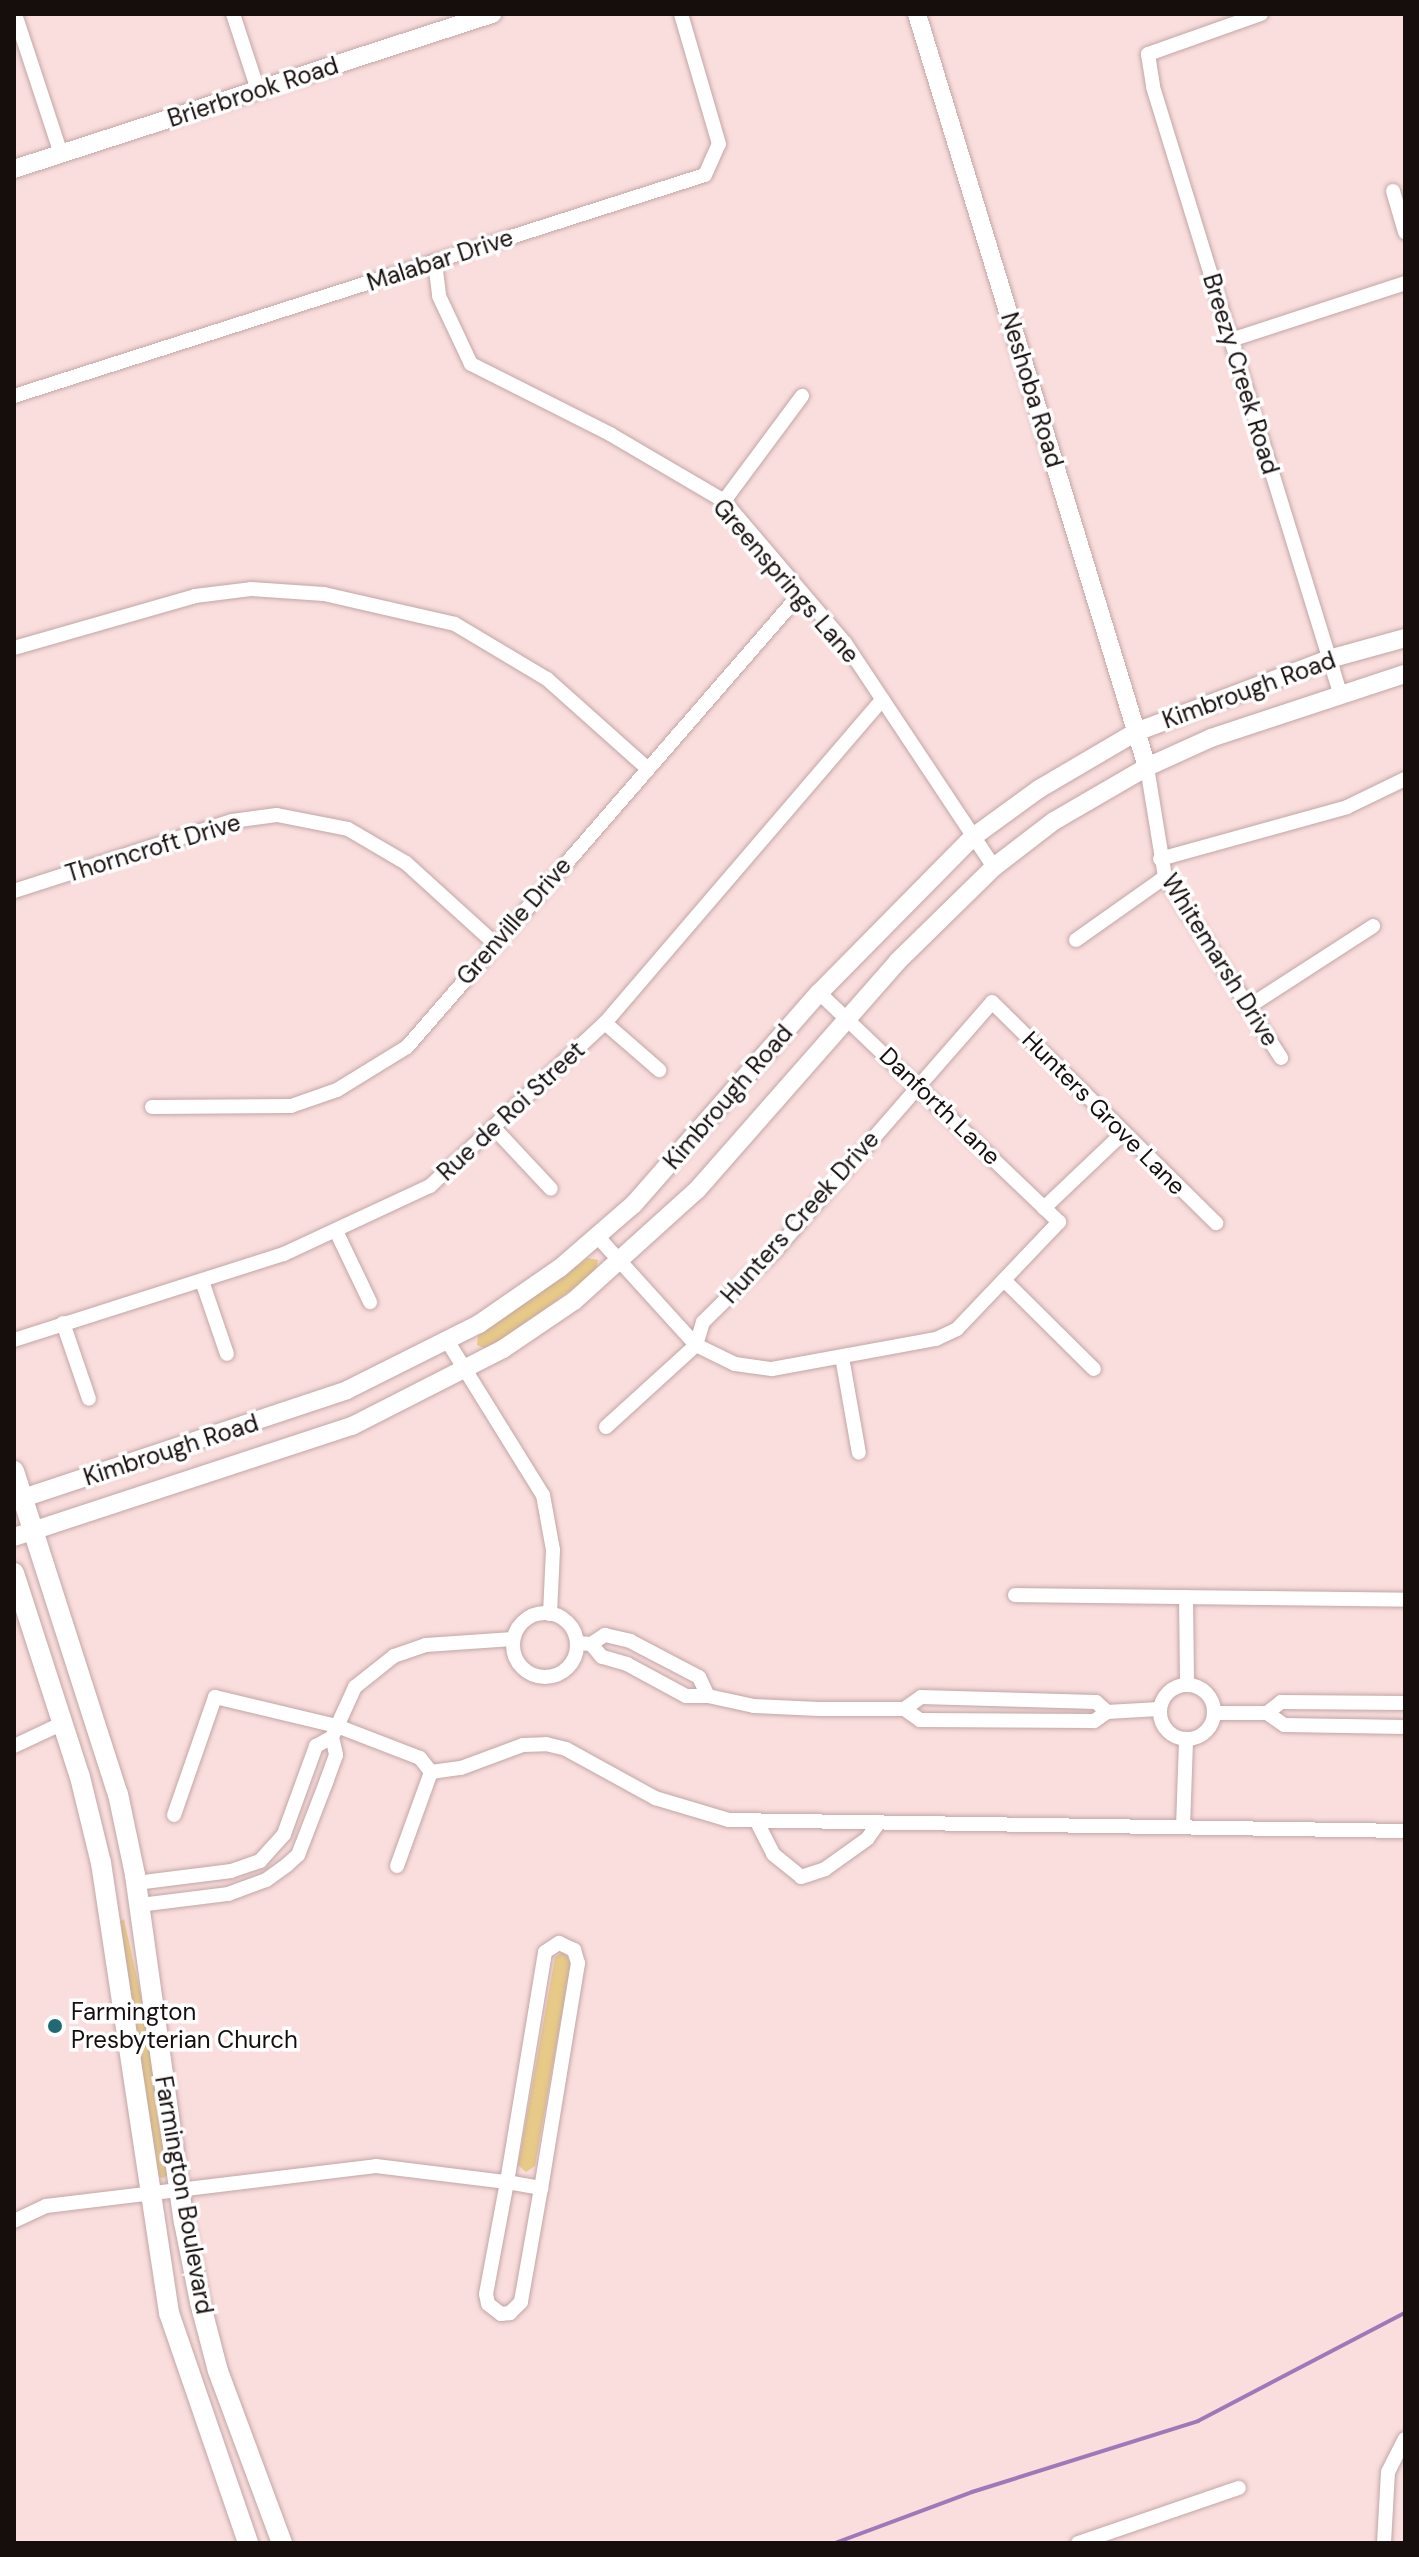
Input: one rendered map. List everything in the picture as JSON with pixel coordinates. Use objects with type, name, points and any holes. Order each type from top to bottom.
[{"type":"main road","name":"Farmington Boulevard","points":[[14,1471],[18,1500],[34,1530],[107,1751],[136,1883],[123,1906],[147,2192],[179,2349],[248,2543]]},
{"type":"main road","name":"Farmington Boulevard","points":[[14,1573],[91,1818],[123,1906],[159,2042],[180,2189],[218,2371],[282,2543]]},
{"type":"street","points":[[15,14],[61,154]]},
{"type":"street","points":[[233,14],[258,90]]},
{"type":"street","name":"Brierbrook Road","points":[[14,169],[492,14]]},
{"type":"street","name":"Malabar Drive","points":[[14,396],[705,175],[719,144],[681,14]]},
{"type":"street","name":"Neshoba Road","points":[[917,14],[1147,767]]},
{"type":"street","name":"Breezy Creek Road","points":[[1261,14],[1148,54],[1153,87],[1340,693]]},
{"type":"street","points":[[1393,191],[1405,232]]},
{"type":"street","name":"Greensprings Lane","points":[[435,262],[439,296],[471,364],[610,434],[724,501],[845,643],[994,867]]},
{"type":"street","points":[[1231,340],[1405,283]]},
{"type":"street","points":[[724,501],[802,396]]},
{"type":"street","points":[[14,648],[195,596],[251,589],[324,594],[455,624],[547,679],[648,769]]},
{"type":"street","name":"Grenville Drive","points":[[152,1107],[291,1106],[337,1090],[407,1047],[493,942],[801,593]]},
{"type":"street","name":"Kimbrough Road","points":[[18,1500],[333,1395],[448,1342],[598,1237],[634,1204],[819,993],[973,837],[1039,789],[1136,732],[1329,659],[1405,638]]},
{"type":"street","name":"Kimbrough Road","points":[[14,1537],[352,1426],[465,1372],[574,1301],[697,1190],[848,1017],[994,867],[1054,821],[1147,767],[1211,738],[1405,674]]},
{"type":"street","name":"Rue de Roi Street","points":[[14,1340],[202,1281],[336,1231],[430,1186],[605,1023],[882,700]]},
{"type":"street","name":"Whitemarsh Drive","points":[[1147,767],[1165,877],[1281,1058]]},
{"type":"street","points":[[1160,859],[1347,807],[1405,779]]},
{"type":"street","name":"Thorncroft Drive","points":[[14,891],[232,821],[277,815],[348,829],[406,863],[493,942]]},
{"type":"street","points":[[1076,940],[1165,877]]},
{"type":"street","points":[[1248,1007],[1373,926]]},
{"type":"street","name":"Danforth Lane","points":[[819,993],[918,1083],[1059,1222],[1005,1281]]},
{"type":"street","name":"Hunters Creek Drive","points":[[606,1427],[696,1345],[703,1322],[775,1251],[918,1083],[992,1002]]},
{"type":"street","name":"Hunters Grove Lane","points":[[992,1002],[1216,1223]]},
{"type":"street","points":[[605,1023],[659,1070]]},
{"type":"street","points":[[494,1128],[551,1189]]},
{"type":"street","points":[[1044,1208],[1123,1133]]},
{"type":"street","points":[[336,1231],[370,1302]]},
{"type":"street","points":[[598,1237],[696,1345],[713,1356],[772,1369],[936,1339],[957,1329],[1005,1281],[1094,1369]]},
{"type":"street","points":[[202,1281],[227,1354]]},
{"type":"street","points":[[63,1323],[89,1399]]},
{"type":"street","points":[[448,1342],[543,1495],[553,1550],[550,1614]]},
{"type":"street","points":[[842,1357],[859,1453]]},
{"type":"street","points":[[1015,1595],[1405,1600]]},
{"type":"street","points":[[1186,1597],[1187,1685]]},
{"type":"street","points":[[708,1696],[699,1677],[639,1646],[605,1635],[584,1643],[570,1665],[541,1677],[522,1668],[513,1639],[523,1621],[550,1614],[569,1625],[584,1643],[602,1657],[629,1665],[686,1696],[708,1696],[782,1709],[904,1709],[920,1720],[1094,1721],[1107,1712],[1159,1709]]},
{"type":"street","points":[[136,1883],[231,1871],[260,1861],[284,1834],[316,1746],[334,1732],[355,1687],[394,1656],[426,1645],[513,1639]]},
{"type":"street","points":[[629,1665],[639,1646]]},
{"type":"street","points":[[1187,1685],[1207,1694],[1214,1713],[1203,1734],[1186,1739],[1163,1726],[1159,1709],[1167,1693],[1187,1685]]},
{"type":"street","points":[[174,1815],[215,1697],[420,1758],[431,1772]]},
{"type":"street","points":[[904,1709],[921,1697],[1096,1702],[1107,1712]]},
{"type":"street","points":[[1267,1713],[1281,1702],[1405,1703]]},
{"type":"street","points":[[1214,1713],[1267,1713],[1284,1725],[1405,1727]]},
{"type":"street","points":[[14,1746],[63,1723]]},
{"type":"street","points":[[123,1906],[228,1894],[266,1880],[287,1865],[298,1855],[336,1755],[334,1732]]},
{"type":"street","points":[[1183,1827],[1186,1739]]},
{"type":"street","points":[[431,1772],[461,1768],[523,1745],[546,1744],[566,1749],[683,1809],[756,1820],[1405,1831]]},
{"type":"street","points":[[397,1866],[431,1772]]},
{"type":"street","points":[[756,1820],[773,1854],[801,1877],[825,1869],[867,1839],[878,1824]]},
{"type":"street","points":[[564,1943],[574,1950],[578,1963],[541,2188],[521,2302],[510,2313],[501,2314],[488,2304],[486,2294],[507,2182],[545,1952],[564,1943]]},
{"type":"street","points":[[14,2221],[46,2206],[376,2166],[541,2188]]},
{"type":"street","points":[[1384,2543],[1388,2472],[1405,2439]]},
{"type":"street","points":[[1078,2543],[1114,2538],[1239,2488]]},
{"type":"shaded area","points":[[588,1258],[598,1260],[596,1272],[504,1338],[486,1349],[477,1345],[478,1336]]},
{"type":"shaded area","points":[[124,1919],[152,2046],[169,2174],[164,2178],[157,2177],[119,1922]]},
{"type":"shaded area","points":[[563,1952],[571,1962],[535,2166],[526,2172],[518,2165],[555,1957]]},
{"type":"waterway","points":[[835,2543],[972,2492],[1198,2421],[1405,2313]]},
{"type":"place","name":"Farmington Presbyterian Church","points":[[55,2026]]}]
